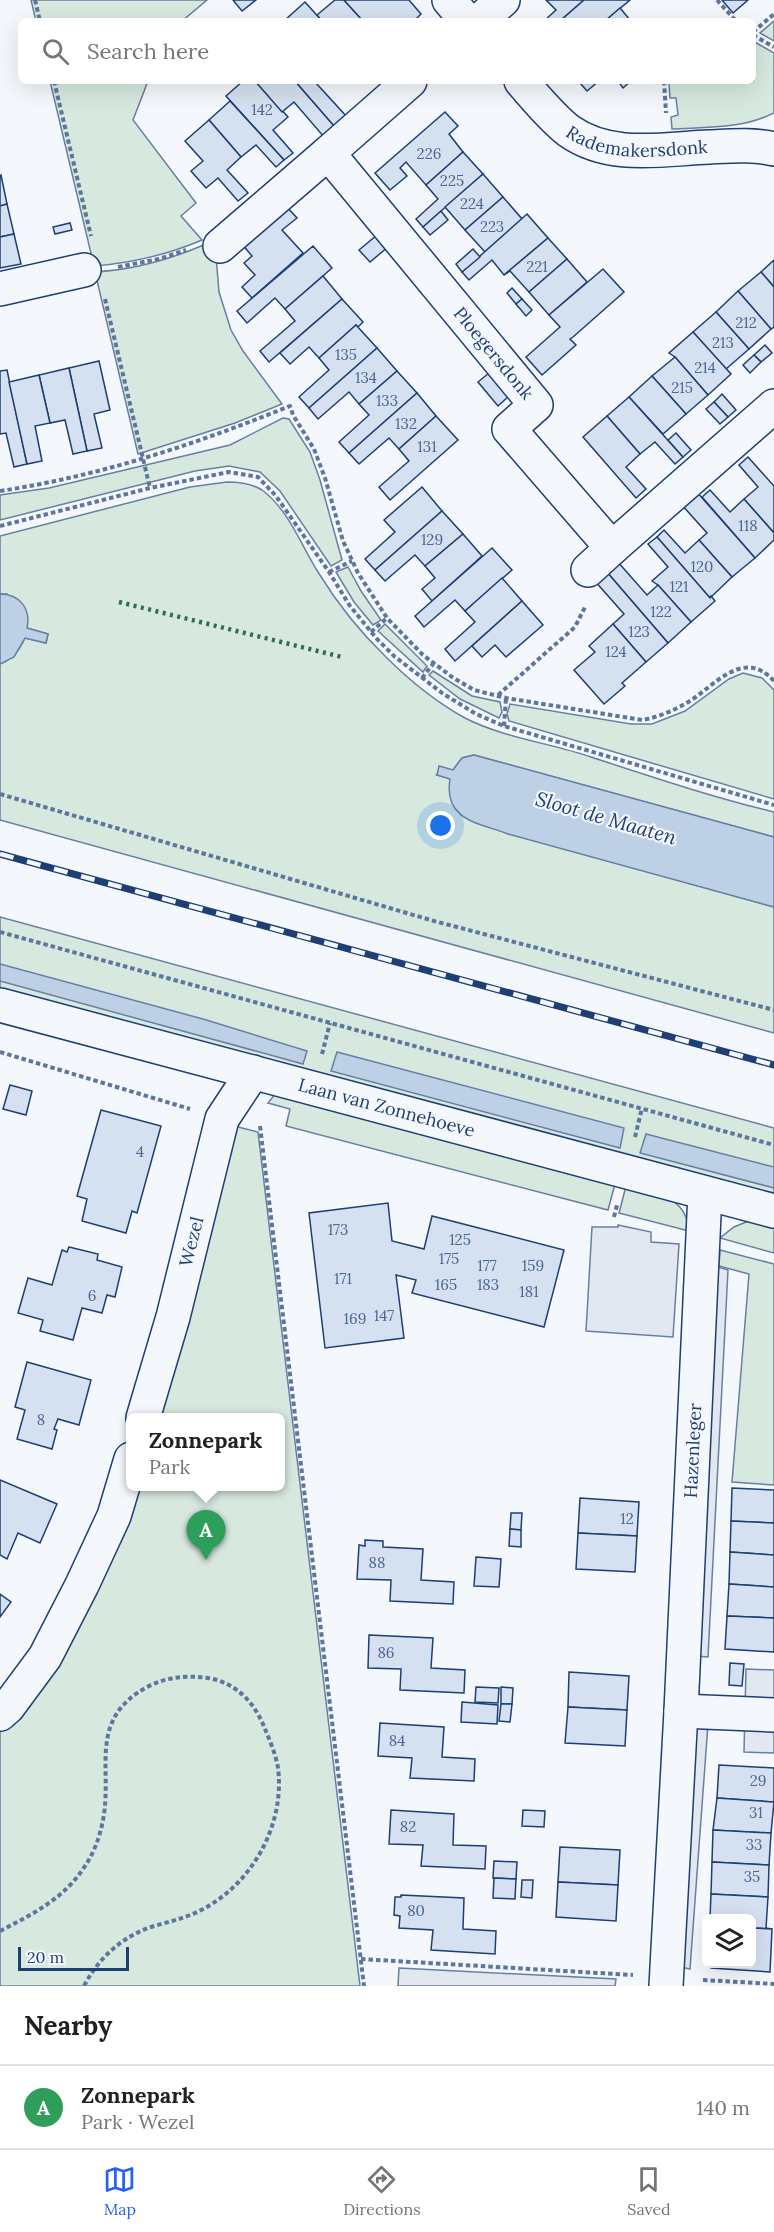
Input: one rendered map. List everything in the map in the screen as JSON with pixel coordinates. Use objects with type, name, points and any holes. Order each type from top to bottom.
[{"type":"street","points":[[449,0],[464,18]]},
{"type":"street","points":[[482,18],[503,0]]},
{"type":"street","points":[[220,246],[407,84]]},
{"type":"street","name":"Rademakersdonk","points":[[524,84],[550,114],[569,130],[589,142],[614,149],[635,151],[772,146]]},
{"type":"street","name":"Ploegersdonk","points":[[328,153],[536,405],[509,429],[612,548]]},
{"type":"street","points":[[0,289],[84,270]]},
{"type":"street","points":[[588,570],[774,406]]},
{"type":"street","name":"Laan van Zonnehoeve","points":[[0,1005],[774,1211]]},
{"type":"street","name":"Wezel","points":[[144,1413],[175,1309],[222,1119],[253,1072]]},
{"type":"street","name":"Hazenleger","points":[[666,1982],[705,1193]]},
{"type":"street","points":[[0,1714],[45,1657],[114,1516],[126,1476]]},
{"type":"street","points":[[681,1711],[774,1715]]},
{"type":"path","points":[[35,0],[39,18]]},
{"type":"path","points":[[717,0],[732,18]]},
{"type":"path","points":[[756,31],[774,14]]},
{"type":"path","points":[[756,36],[774,47]]},
{"type":"path","points":[[84,270],[150,261],[204,242],[220,246]]},
{"type":"path","points":[[0,491],[47,484],[169,451],[290,406],[292,415],[314,449],[343,541],[365,586],[387,618],[433,664],[474,690],[506,698],[642,720],[682,706],[736,669],[760,670],[774,681]]},
{"type":"path","points":[[0,526],[150,488],[229,472],[258,477],[276,496],[350,606],[371,632],[394,656],[422,678],[476,714],[504,726],[774,805]]},
{"type":"path","points":[[329,572],[352,561]]},
{"type":"path","points":[[498,696],[575,627],[588,597],[588,570]]},
{"type":"path","points":[[371,632],[387,618]]},
{"type":"path","points":[[422,678],[433,664]]},
{"type":"path","points":[[504,726],[506,698]]},
{"type":"path","points":[[0,794],[434,921],[774,1010]]},
{"type":"path","points":[[0,932],[774,1145]]},
{"type":"path","points":[[0,1052],[222,1119]]},
{"type":"path","points":[[253,1072],[364,1986]]},
{"type":"path","points":[[0,1931],[48,1906],[86,1866],[96,1844],[103,1819],[106,1737],[116,1713],[133,1695],[159,1680],[188,1675],[212,1679],[238,1689],[258,1710],[278,1768],[278,1801],[273,1827],[261,1852],[228,1894],[204,1909],[179,1920],[127,1937],[93,1970],[84,1986]]},
{"type":"path","points":[[361,1959],[666,1982],[774,1984]]},
{"type":"shaded area","points":[[31,0],[207,0],[186,18],[35,18]]},
{"type":"shaded area","points":[[774,21],[774,41],[760,33]]},
{"type":"shaded area","points":[[756,43],[774,53],[774,113],[737,125],[672,129],[671,117],[678,115],[676,98],[670,98],[669,84],[756,84]]},
{"type":"shaded area","points":[[51,84],[147,84],[133,120],[196,203],[181,216],[202,240],[149,258],[94,266]]},
{"type":"shaded area","points":[[206,244],[216,256],[219,292],[231,330],[243,351],[282,404],[235,423],[138,454],[95,272],[151,263]]},
{"type":"shaded area","points":[[283,418],[289,419],[310,452],[320,480],[342,560],[331,566],[280,491],[260,472],[229,466],[195,471],[0,520],[0,495],[49,488],[230,445]]},
{"type":"shaded area","points":[[227,482],[254,486],[271,498],[287,517],[325,584],[358,627],[404,674],[454,712],[495,731],[575,752],[774,812],[774,837],[474,755],[462,758],[453,770],[437,775],[451,779],[452,801],[461,815],[501,831],[774,907],[774,1033],[0,820],[0,664],[15,654],[25,638],[46,643],[48,634],[27,628],[7,594],[0,594],[0,536],[190,487]]},
{"type":"shaded area","points":[[348,567],[381,620],[373,625],[354,602],[336,572]]},
{"type":"shaded area","points":[[385,624],[427,666],[423,672],[378,631]]},
{"type":"shaded area","points":[[433,671],[472,696],[500,702],[502,712],[499,718],[460,699],[429,675]]},
{"type":"shaded area","points":[[743,673],[762,678],[774,690],[774,799],[509,721],[507,714],[510,704],[631,724],[652,724],[685,711],[729,679]]},
{"type":"shaded area","points":[[0,917],[774,1128],[774,1195],[0,989]]},
{"type":"shaded area","points":[[275,1094],[615,1184],[608,1210],[286,1126],[290,1109],[268,1103]]},
{"type":"shaded area","points":[[234,1126],[258,1132],[360,1986],[0,1986],[0,1724],[129,1491],[285,1491],[285,1413],[152,1413]]},
{"type":"shaded area","points":[[626,1186],[658,1194],[675,1203],[687,1219],[689,1231],[619,1213]]},
{"type":"shaded area","points":[[751,1220],[771,1224],[774,1229],[774,1253],[720,1238],[734,1227]]},
{"type":"shaded area","points":[[618,1225],[651,1232],[651,1242],[679,1244],[673,1337],[586,1331],[592,1227],[618,1227]]},
{"type":"shaded area","points":[[720,1250],[774,1264],[774,1485],[732,1482],[749,1274],[719,1266]]},
{"type":"shaded area","points":[[715,1266],[728,1270],[708,1657],[696,1656]]},
{"type":"shaded area","points":[[746,1669],[774,1670],[774,1753],[744,1752]]},
{"type":"shaded area","points":[[687,1724],[708,1724],[690,1969],[676,1966]]},
{"type":"shaded area","points":[[399,1968],[616,1979],[615,1986],[398,1986]]},
{"type":"water","points":[[0,594],[13,597],[22,604],[27,615],[27,628],[48,634],[46,643],[25,638],[14,657],[0,664]]},
{"type":"water","name":"Sloot de Maaten","points":[[474,755],[774,837],[774,907],[475,823],[458,812],[452,804],[449,793],[450,779],[437,775],[439,766],[453,770],[462,758]]},
{"type":"water","points":[[0,964],[203,1019],[307,1051],[303,1064],[0,981]]},
{"type":"water","points":[[337,1052],[624,1128],[620,1148],[331,1071]]},
{"type":"water","points":[[646,1134],[774,1167],[774,1188],[640,1153]]},
{"type":"building","points":[[233,0],[256,0],[242,11]]},
{"type":"building","points":[[335,0],[344,0],[360,18],[320,18],[317,15]]},
{"type":"building","points":[[344,0],[409,0],[421,14],[417,18],[360,18]]},
{"type":"building","points":[[546,0],[584,0],[563,18],[547,18],[556,10]]},
{"type":"building","points":[[584,0],[630,0],[609,18],[563,18]]},
{"type":"building","points":[[722,0],[748,0],[733,13]]},
{"type":"building","points":[[305,2],[319,18],[287,18]]},
{"type":"building","points":[[620,8],[628,18],[608,18]]},
{"type":"building","points":[[240,84],[258,84],[288,117],[273,130],[293,153],[284,160],[226,96]]},
{"type":"building","points":[[258,84],[298,84],[335,127],[324,137],[294,102],[282,112]]},
{"type":"building","points":[[298,84],[317,84],[347,117],[335,127]]},
{"type":"building","points":[[581,84],[595,84],[587,91]]},
{"type":"building","points":[[230,101],[284,160],[276,167],[256,145],[241,157],[209,120]]},
{"type":"building","points":[[445,112],[458,126],[449,134],[463,152],[426,185],[406,162],[400,168],[407,176],[390,190],[375,173]]},
{"type":"building","points":[[209,120],[241,157],[227,170],[248,193],[238,201],[218,178],[206,188],[191,171],[203,161],[185,141]]},
{"type":"building","points":[[463,152],[483,174],[423,227],[416,219],[438,199],[426,185]]},
{"type":"building","points":[[483,174],[503,197],[465,230],[445,207]]},
{"type":"building","points":[[0,176],[7,204],[0,206]]},
{"type":"building","points":[[503,197],[523,220],[485,252],[465,230]]},
{"type":"building","points":[[7,204],[14,234],[0,237],[0,206]]},
{"type":"building","points":[[285,205],[297,218],[282,230],[303,253],[252,298],[242,287],[255,275],[244,263],[252,256],[242,244]]},
{"type":"building","points":[[441,211],[448,220],[430,235],[423,227]]},
{"type":"building","points":[[527,214],[548,238],[504,275],[492,260],[469,280],[462,272]]},
{"type":"building","points":[[70,223],[72,230],[55,234],[53,227]]},
{"type":"building","points":[[14,234],[21,264],[0,268],[0,237]]},
{"type":"building","points":[[377,235],[388,247],[370,262],[359,250]]},
{"type":"building","points":[[548,238],[567,259],[529,292],[510,271],[504,275]]},
{"type":"building","points":[[313,246],[332,268],[285,309],[275,298],[247,323],[237,311]]},
{"type":"building","points":[[473,249],[480,257],[462,272],[456,264]]},
{"type":"building","points":[[567,259],[587,282],[549,315],[529,292]]},
{"type":"building","points":[[774,260],[774,287],[761,272]]},
{"type":"building","points":[[603,269],[624,292],[570,339],[576,345],[542,375],[526,357],[560,327],[549,315]]},
{"type":"building","points":[[761,272],[774,287],[774,327],[771,329],[738,291]]},
{"type":"building","points":[[323,276],[342,299],[269,362],[260,351],[295,321],[285,309]]},
{"type":"building","points":[[512,288],[522,299],[516,304],[507,293]]},
{"type":"building","points":[[738,291],[771,329],[749,349],[716,312]]},
{"type":"building","points":[[342,299],[363,322],[358,327],[356,325],[319,358],[309,347],[290,364],[280,353]]},
{"type":"building","points":[[522,299],[532,310],[526,316],[516,304]]},
{"type":"building","points":[[716,312],[749,349],[726,369],[693,332]]},
{"type":"building","points":[[356,325],[377,348],[309,408],[299,397],[329,370],[319,358]]},
{"type":"building","points":[[693,332],[731,374],[708,395],[669,353]]},
{"type":"building","points":[[765,345],[772,353],[761,362],[754,355]]},
{"type":"building","points":[[377,348],[397,371],[359,404],[349,392],[318,419],[309,408]]},
{"type":"building","points":[[754,355],[761,362],[750,373],[743,365]]},
{"type":"building","points":[[675,357],[708,395],[686,414],[652,376]]},
{"type":"building","points":[[99,361],[110,410],[94,414],[102,448],[87,451],[69,368]]},
{"type":"building","points":[[69,368],[87,451],[73,454],[65,420],[50,423],[39,375]]},
{"type":"building","points":[[7,370],[27,464],[14,467],[6,433],[0,434],[0,371]]},
{"type":"building","points":[[397,371],[417,393],[349,453],[339,442],[369,415],[359,404]]},
{"type":"building","points":[[489,373],[509,396],[498,406],[478,382]]},
{"type":"building","points":[[39,375],[50,423],[35,426],[42,461],[27,464],[9,382]]},
{"type":"building","points":[[652,376],[686,414],[663,434],[629,397]]},
{"type":"building","points":[[417,393],[436,416],[399,449],[389,438],[359,464],[349,453]]},
{"type":"building","points":[[722,394],[736,410],[728,417],[714,402]]},
{"type":"building","points":[[629,397],[683,457],[675,464],[655,442],[640,454],[607,416]]},
{"type":"building","points":[[714,402],[728,417],[720,424],[706,409]]},
{"type":"building","points":[[436,416],[458,440],[390,500],[379,487],[409,461],[399,449]]},
{"type":"building","points":[[607,416],[640,454],[626,467],[646,489],[636,498],[583,437]]},
{"type":"building","points":[[676,433],[691,450],[683,457],[668,440]]},
{"type":"building","points":[[748,457],[774,486],[774,533],[744,499],[758,487],[739,465]]},
{"type":"building","points":[[422,487],[442,511],[375,570],[365,559],[395,532],[384,520]]},
{"type":"building","points":[[710,490],[730,512],[744,499],[774,533],[774,540],[755,558],[702,497]]},
{"type":"building","points":[[696,491],[755,558],[732,577],[699,540],[707,533],[681,504]]},
{"type":"building","points":[[442,511],[463,534],[425,566],[415,555],[385,581],[375,570]]},
{"type":"building","points":[[664,530],[685,553],[699,540],[732,577],[710,598],[657,537]]},
{"type":"building","points":[[463,534],[482,556],[432,601],[422,589],[435,578],[425,566]]},
{"type":"building","points":[[657,537],[715,601],[691,622],[652,581],[668,567],[648,544]]},
{"type":"building","points":[[492,548],[512,570],[465,611],[455,600],[424,627],[415,616]]},
{"type":"building","points":[[617,561],[647,595],[658,585],[691,622],[668,643],[606,571]]},
{"type":"building","points":[[606,571],[668,643],[646,662],[613,624],[624,614],[594,580]]},
{"type":"building","points":[[502,578],[522,601],[455,661],[445,649],[475,622],[465,611]]},
{"type":"building","points":[[522,601],[543,625],[506,657],[495,645],[482,657],[472,646]]},
{"type":"building","points":[[613,624],[646,662],[622,683],[625,686],[604,704],[574,670],[595,652],[589,646]]},
{"type":"building","points":[[10,1085],[32,1091],[26,1115],[3,1109]]},
{"type":"building","points":[[101,1110],[161,1126],[137,1213],[132,1211],[126,1233],[82,1221],[87,1199],[77,1196]]},
{"type":"building","points":[[388,1203],[392,1241],[424,1249],[432,1216],[564,1250],[544,1327],[412,1293],[416,1280],[396,1275],[404,1338],[325,1348],[309,1213]]},
{"type":"building","points":[[69,1247],[98,1254],[97,1260],[122,1267],[115,1297],[107,1295],[102,1313],[82,1308],[73,1340],[40,1331],[43,1320],[18,1313],[28,1278],[52,1285],[62,1250],[67,1252]]},
{"type":"building","points":[[27,1362],[91,1380],[79,1425],[58,1419],[54,1429],[57,1430],[52,1449],[17,1439],[25,1410],[15,1407]]},
{"type":"building","points":[[0,1480],[57,1504],[40,1543],[18,1533],[7,1559],[0,1555]]},
{"type":"building","points":[[732,1488],[774,1490],[774,1523],[731,1521]]},
{"type":"building","points":[[580,1498],[639,1502],[637,1536],[578,1533]]},
{"type":"building","points":[[511,1513],[522,1513],[521,1530],[510,1529]]},
{"type":"building","points":[[731,1521],[774,1523],[774,1555],[730,1552]]},
{"type":"building","points":[[510,1529],[521,1530],[521,1547],[509,1546]]},
{"type":"building","points":[[578,1533],[637,1536],[635,1572],[576,1569]]},
{"type":"building","points":[[365,1540],[383,1541],[383,1547],[423,1549],[421,1580],[454,1582],[453,1604],[390,1601],[391,1580],[357,1579],[359,1545],[365,1546]]},
{"type":"building","points":[[730,1552],[774,1555],[774,1587],[729,1584]]},
{"type":"building","points":[[476,1557],[501,1559],[499,1587],[474,1586]]},
{"type":"building","points":[[729,1584],[774,1587],[774,1618],[727,1616]]},
{"type":"building","points":[[0,1594],[11,1602],[0,1617]]},
{"type":"building","points":[[727,1616],[774,1618],[774,1652],[725,1649]]},
{"type":"building","points":[[369,1635],[433,1638],[431,1668],[465,1670],[464,1693],[400,1690],[401,1669],[368,1668]]},
{"type":"building","points":[[730,1663],[744,1664],[742,1686],[729,1685]]},
{"type":"building","points":[[569,1672],[629,1676],[627,1710],[568,1707]]},
{"type":"building","points":[[476,1687],[499,1688],[498,1703],[475,1702]]},
{"type":"building","points":[[501,1687],[513,1688],[512,1704],[501,1704]]},
{"type":"building","points":[[462,1702],[498,1705],[497,1724],[461,1722]]},
{"type":"building","points":[[501,1704],[512,1704],[510,1722],[499,1721]]},
{"type":"building","points":[[568,1707],[627,1710],[625,1746],[565,1743]]},
{"type":"building","points":[[380,1723],[444,1727],[442,1757],[475,1759],[474,1781],[410,1778],[412,1758],[378,1756]]},
{"type":"building","points":[[719,1765],[774,1768],[774,1802],[717,1798]]},
{"type":"building","points":[[717,1798],[774,1802],[771,1833],[713,1830]]},
{"type":"building","points":[[391,1810],[454,1814],[453,1845],[486,1846],[485,1869],[421,1866],[423,1845],[389,1844]]},
{"type":"building","points":[[523,1810],[545,1811],[544,1827],[522,1826]]},
{"type":"building","points":[[713,1830],[771,1833],[769,1865],[712,1862]]},
{"type":"building","points":[[560,1847],[620,1850],[618,1885],[558,1882]]},
{"type":"building","points":[[494,1861],[517,1862],[516,1879],[493,1878]]},
{"type":"building","points":[[712,1862],[769,1865],[768,1897],[711,1894]]},
{"type":"building","points":[[494,1878],[516,1879],[515,1899],[493,1898]]},
{"type":"building","points":[[522,1880],[533,1880],[532,1898],[521,1897]]},
{"type":"building","points":[[558,1882],[618,1885],[616,1921],[556,1917]]},
{"type":"building","points":[[711,1894],[768,1897],[766,1928],[772,1929],[756,1928],[756,1914],[710,1914]]},
{"type":"building","points":[[401,1895],[464,1898],[463,1929],[496,1931],[495,1954],[431,1950],[433,1930],[399,1928],[400,1916],[394,1915],[395,1897],[401,1897]]},
{"type":"building","points":[[756,1928],[772,1929],[770,1972],[711,1968],[756,1968]]},
{"type":"railway","points":[[0,854],[774,1065]]},
{"type":"hedge","points":[[119,602],[342,657]]},
{"type":"place","name":"Zonnepark","points":[[206,1560]]}]
